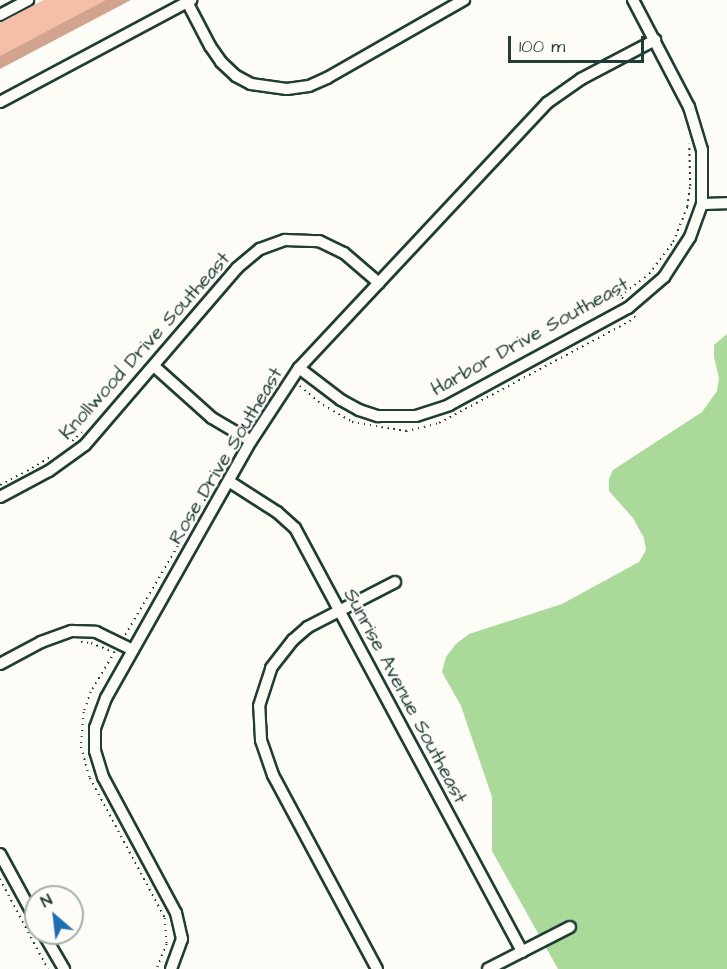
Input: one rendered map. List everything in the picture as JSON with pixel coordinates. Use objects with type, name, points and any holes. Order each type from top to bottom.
[{"type":"street","points":[[0,15],[28,0]]},
{"type":"street","points":[[0,102],[188,1],[210,46],[221,62],[236,76],[251,84],[287,89],[309,86],[327,78],[464,0]]},
{"type":"street","name":"Harbor Drive Southeast","points":[[299,368],[341,400],[359,410],[378,416],[416,416],[450,405],[628,308],[656,285],[679,257],[690,237],[702,204],[702,150],[697,127],[633,0]]},
{"type":"street","name":"Rose Drive Southeast","points":[[171,969],[182,939],[176,913],[103,777],[95,751],[95,728],[100,713],[251,441],[299,368],[325,337],[379,283],[547,104],[581,79],[655,40]]},
{"type":"street","points":[[702,204],[727,202]]},
{"type":"street","name":"Knollwood Drive Southeast","points":[[0,497],[49,471],[85,445],[237,268],[248,258],[273,243],[300,238],[326,243],[344,254],[379,283]]},
{"type":"street","points":[[155,366],[213,418],[251,441]]},
{"type":"street","name":"Sunrise Avenue Southeast","points":[[230,482],[277,512],[295,528],[522,952]]},
{"type":"street","points":[[377,969],[273,775],[261,740],[259,706],[264,686],[280,654],[308,627],[395,582]]},
{"type":"street","points":[[0,664],[41,642],[72,631],[96,632],[133,650]]},
{"type":"street","points":[[0,854],[24,898]]},
{"type":"street","points":[[488,969],[570,927]]},
{"type":"street","points":[[50,945],[64,969]]},
{"type":"path","points":[[628,308],[620,296],[637,285],[663,258],[687,207],[690,186],[689,144]]},
{"type":"path","points":[[69,445],[82,432]]},
{"type":"path","points":[[0,485],[55,454]]},
{"type":"path","points":[[76,642],[91,643],[114,653],[209,493]]},
{"type":"path","points":[[0,879],[48,969]]},
{"type":"green space","points":[[727,334],[727,969],[558,969],[492,851],[492,797],[461,706],[442,672],[446,657],[456,644],[469,634],[562,604],[639,562],[646,550],[644,538],[633,518],[609,491],[609,479],[613,470],[702,412],[717,391],[719,378],[714,345]]},
{"type":"building","points":[[44,0],[106,0],[0,56],[0,23]]}]
